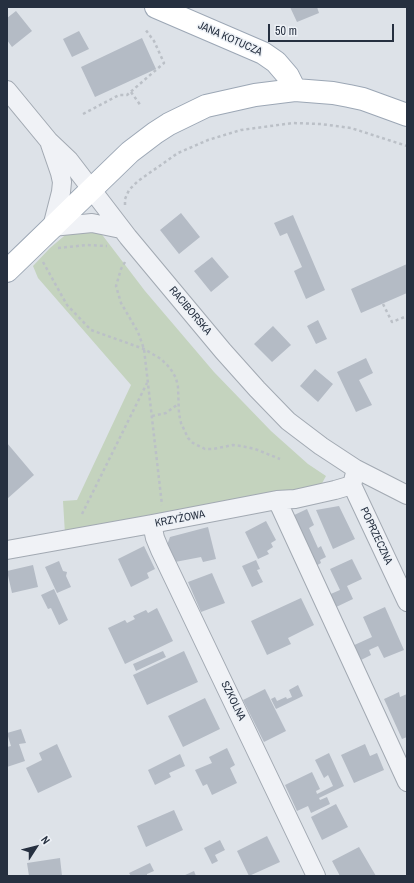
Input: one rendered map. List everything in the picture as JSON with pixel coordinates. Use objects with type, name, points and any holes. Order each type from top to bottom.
[{"type":"main road","name":"JANA KOTUCZA","points":[[156,7],[263,53],[276,62],[288,76],[295,90]]},
{"type":"main road","points":[[7,271],[122,158],[143,141],[169,124],[206,106],[255,95],[295,90],[332,93],[363,99],[407,115]]},
{"type":"street","name":"RACIBORSKA","points":[[7,90],[49,141],[69,160],[121,229],[215,342],[288,421],[354,477],[407,495]]},
{"type":"street","points":[[49,141],[62,182],[52,227],[92,223],[121,229]]},
{"type":"street","name":"KRZYŻOWA","points":[[7,550],[277,500],[296,499],[321,494],[354,477]]},
{"type":"street","name":"POPRZECZNA","points":[[354,477],[407,602]]},
{"type":"street","points":[[277,500],[407,782]]},
{"type":"street","name":"SZKOLNA","points":[[158,523],[156,538],[160,550],[316,876]]},
{"type":"path","points":[[83,114],[119,95],[127,95],[164,63],[154,41],[145,29]]},
{"type":"path","points":[[131,92],[141,106]]},
{"type":"path","points":[[125,206],[125,199],[129,190],[138,181],[178,153],[208,140],[241,130],[293,123],[321,124],[351,128],[407,146]]},
{"type":"path","points":[[52,249],[87,245],[108,246]]},
{"type":"path","points":[[41,257],[66,305],[91,330],[144,349],[170,368],[176,378],[178,387],[179,414],[183,430],[188,438],[198,446],[205,449],[233,445],[241,446],[255,449],[280,459]]},
{"type":"path","points":[[125,262],[121,269],[116,286],[121,303],[138,332],[144,349],[160,497],[158,523]]},
{"type":"path","points":[[383,304],[392,322],[407,316]]},
{"type":"path","points":[[82,514],[147,383]]},
{"type":"path","points":[[152,416],[166,413],[178,404]]},
{"type":"green space","points":[[70,231],[100,232],[145,291],[214,372],[271,431],[308,464],[326,476],[321,485],[65,534],[63,501],[77,500],[131,385],[38,278],[33,266],[50,248]]},
{"type":"building","points":[[290,7],[317,7],[319,13],[297,22]]},
{"type":"building","points":[[16,11],[32,31],[12,47],[7,40],[7,18]]},
{"type":"building","points":[[79,31],[89,49],[72,57],[63,39]]},
{"type":"building","points":[[142,38],[156,69],[95,97],[81,67]]},
{"type":"building","points":[[181,213],[200,237],[179,254],[160,230]]},
{"type":"building","points":[[293,215],[325,290],[306,299],[294,271],[302,267],[287,233],[280,236],[274,223]]},
{"type":"building","points":[[212,257],[229,277],[211,292],[194,271]]},
{"type":"building","points":[[407,264],[407,293],[361,313],[351,289]]},
{"type":"building","points":[[318,320],[327,339],[316,344],[307,326]]},
{"type":"building","points":[[273,326],[291,345],[272,362],[254,344]]},
{"type":"building","points":[[366,358],[373,373],[359,380],[372,405],[356,412],[337,372]]},
{"type":"building","points":[[315,369],[333,384],[318,402],[300,386]]},
{"type":"building","points":[[7,443],[34,475],[7,499]]},
{"type":"building","points":[[339,506],[355,539],[333,549],[316,510]]},
{"type":"building","points":[[307,509],[314,525],[309,528],[318,548],[321,546],[326,557],[320,560],[321,563],[314,567],[290,517]]},
{"type":"building","points":[[266,521],[276,540],[271,543],[273,547],[267,551],[269,554],[258,559],[245,532]]},
{"type":"building","points":[[208,527],[216,559],[203,562],[201,557],[175,562],[167,545],[170,537]]},
{"type":"building","points":[[144,546],[155,569],[147,573],[149,578],[131,587],[118,559]]},
{"type":"building","points":[[352,559],[362,579],[347,586],[353,599],[332,609],[326,596],[340,590],[330,569]]},
{"type":"building","points":[[256,560],[260,569],[257,570],[263,582],[252,587],[242,566]]},
{"type":"building","points":[[59,561],[63,571],[67,572],[66,576],[71,587],[57,593],[45,567]]},
{"type":"building","points":[[33,565],[38,587],[12,593],[7,571]]},
{"type":"building","points":[[212,573],[225,603],[201,612],[188,582]]},
{"type":"building","points":[[54,589],[68,620],[59,625],[51,608],[48,609],[41,595]]},
{"type":"building","points":[[301,598],[314,625],[288,638],[291,644],[267,655],[251,621]]},
{"type":"building","points":[[385,607],[404,650],[384,658],[378,646],[369,650],[371,655],[357,662],[350,647],[372,637],[363,617]]},
{"type":"building","points":[[157,608],[173,641],[125,664],[108,628],[125,620],[127,623],[135,619],[133,616],[146,610],[148,613]]},
{"type":"building","points":[[163,651],[166,657],[136,671],[133,664]]},
{"type":"building","points":[[184,651],[198,682],[147,705],[133,675]]},
{"type":"building","points":[[298,685],[303,696],[276,709],[271,699],[275,697],[277,701],[286,697],[287,699],[292,697],[289,690]]},
{"type":"building","points":[[265,689],[286,731],[264,742],[243,700]]},
{"type":"building","points":[[399,692],[400,697],[407,694],[407,737],[402,739],[384,699]]},
{"type":"building","points":[[205,698],[220,729],[183,747],[168,716]]},
{"type":"building","points":[[21,729],[26,743],[19,744],[25,761],[7,767],[7,747],[11,746],[7,733]]},
{"type":"building","points":[[57,744],[72,777],[38,793],[26,768],[42,760],[39,753]]},
{"type":"building","points":[[365,744],[370,756],[377,753],[384,770],[354,783],[341,755]]},
{"type":"building","points":[[227,748],[235,765],[230,768],[237,783],[212,795],[207,784],[203,786],[195,770],[212,763],[209,757]]},
{"type":"building","points":[[329,753],[344,786],[319,798],[320,800],[327,797],[330,804],[311,813],[308,806],[297,811],[285,785],[312,772],[320,789],[316,791],[317,794],[333,786],[328,775],[324,778],[315,760]]},
{"type":"building","points":[[180,754],[185,766],[169,773],[171,777],[155,785],[148,770]]},
{"type":"building","points":[[336,804],[348,827],[322,840],[311,817]]},
{"type":"building","points":[[174,810],[183,830],[146,847],[137,826]]},
{"type":"building","points":[[267,836],[280,862],[249,876],[237,851]]},
{"type":"building","points":[[220,840],[225,850],[215,855],[218,861],[212,864],[204,848]]},
{"type":"building","points":[[359,847],[376,876],[340,876],[332,861]]},
{"type":"building","points":[[60,858],[62,876],[29,876],[27,863]]},
{"type":"building","points":[[150,863],[154,871],[147,874],[147,876],[131,876],[129,873]]},
{"type":"building","points":[[194,871],[196,876],[183,876]]}]
